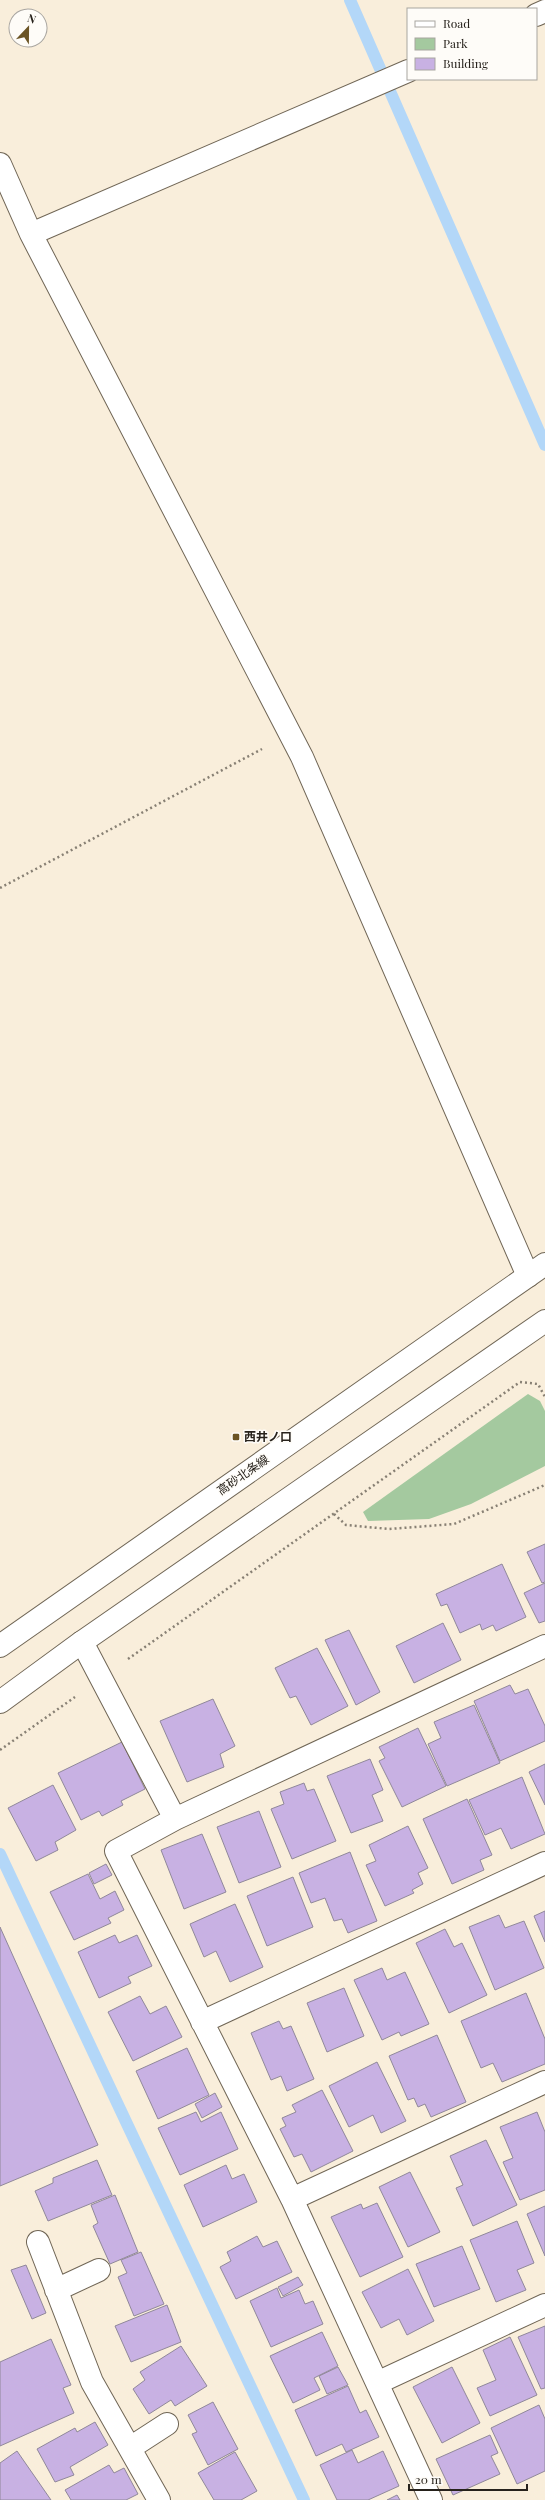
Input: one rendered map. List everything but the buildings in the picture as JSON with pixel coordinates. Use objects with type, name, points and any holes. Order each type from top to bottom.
[{"type":"street","points":[[31,234],[403,74]]},
{"type":"street","points":[[0,164],[31,234],[290,734],[536,1270]]},
{"type":"street","name":"高砂北条線","points":[[0,1646],[536,1270]]},
{"type":"street","points":[[0,1702],[82,1642],[544,1323]]},
{"type":"street","points":[[82,1642],[100,1679],[175,1819]]},
{"type":"street","points":[[431,2500],[292,2199],[116,1851],[175,1819],[545,1646]]},
{"type":"street","points":[[202,2022],[545,1863]]},
{"type":"street","points":[[292,2199],[545,2082]]},
{"type":"street","points":[[38,2242],[92,2382],[159,2500]]},
{"type":"street","points":[[56,2290],[99,2270]]},
{"type":"street","points":[[377,2384],[545,2305]]},
{"type":"street","points":[[130,2448],[167,2424]]},
{"type":"path","points":[[0,888],[290,734]]},
{"type":"path","points":[[0,1750],[520,1382],[538,1384],[545,1397]]},
{"type":"path","points":[[334,1514],[346,1525],[389,1529],[454,1524],[545,1485]]},
{"type":"green space","points":[[528,1394],[540,1401],[545,1411],[545,1466],[471,1504],[429,1519],[368,1521],[363,1512]]},
{"type":"waterway","points":[[350,0],[545,445]]},
{"type":"waterway","points":[[0,1854],[304,2500]]},
{"type":"place","name":"西井ノ口","points":[[236,1437]]}]
